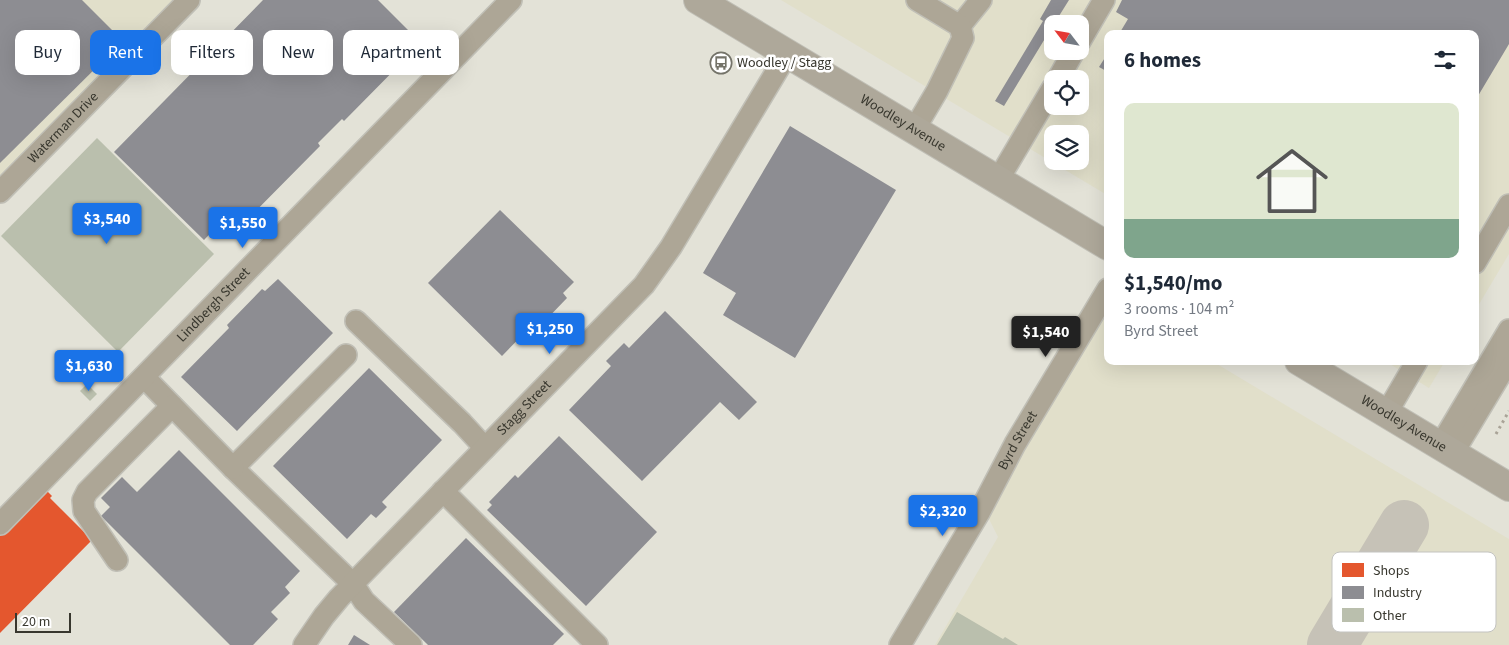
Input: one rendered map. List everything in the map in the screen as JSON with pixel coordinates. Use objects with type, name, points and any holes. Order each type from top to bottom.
[{"type":"main road","name":"Woodley Avenue","points":[[698,0],[1104,244]]},
{"type":"main road","name":"Woodley Avenue","points":[[1306,365],[1509,487]]},
{"type":"street","name":"Waterman Drive","points":[[0,192],[189,0]]},
{"type":"street","name":"Lindbergh Street","points":[[0,524],[511,0]]},
{"type":"street","points":[[914,130],[937,91],[963,38],[960,26],[917,0]]},
{"type":"street","points":[[960,26],[981,0]]},
{"type":"street","points":[[1089,26],[1104,0]]},
{"type":"street","name":"Stagg Street","points":[[304,645],[324,616],[353,584],[644,285],[658,266],[786,54]]},
{"type":"street","points":[[998,180],[1044,102]]},
{"type":"street","points":[[1479,256],[1509,205]]},
{"type":"street","name":"Byrd Street","points":[[900,645],[980,511],[1015,444],[1104,296]]},
{"type":"street","points":[[356,321],[462,423],[485,448]]},
{"type":"street","points":[[1446,450],[1508,333]]},
{"type":"street","points":[[233,468],[346,355]]},
{"type":"street","points":[[1446,450],[1509,360]]},
{"type":"street","points":[[1386,414],[1415,365]]},
{"type":"street","points":[[144,377],[233,468],[353,584],[364,601],[411,645]]},
{"type":"street","points":[[117,560],[84,512],[83,500],[87,492],[172,406]]},
{"type":"street","points":[[443,491],[597,645]]},
{"type":"path","points":[[1496,434],[1509,412]]},
{"type":"shaded area","points":[[0,0],[173,0],[144,30],[90,30],[90,75],[100,75],[0,177]]},
{"type":"shaded area","points":[[781,0],[1509,0],[1509,254],[1479,304],[1479,30],[1104,30],[1104,193],[1065,170],[1089,170],[1089,125],[1044,125],[1044,157]]},
{"type":"shaded area","points":[[1104,316],[1104,365],[1219,365],[1509,539],[1509,645],[935,645],[998,537],[986,513]]},
{"type":"shaded area","points":[[1392,365],[1443,365],[1429,388]]},
{"type":"building: Shops","points":[[44,488],[52,496],[50,498],[92,540],[0,633],[0,533]]},
{"type":"building: Industry","points":[[0,0],[82,0],[112,30],[90,30],[90,74],[0,163]]},
{"type":"building: Industry","points":[[263,0],[378,0],[408,30],[343,30],[343,75],[389,75],[344,121],[342,119],[318,143],[320,146],[238,229],[226,217],[204,240],[114,152],[189,75],[253,75],[253,30],[234,30]]},
{"type":"building: Industry","points":[[1051,0],[1069,0],[1060,15],[1044,15],[1044,40],[1004,106],[995,101],[1043,21],[1040,19]]},
{"type":"building: Industry","points":[[1122,0],[1509,0],[1509,44],[1479,94],[1479,30],[1121,30],[1128,19],[1116,12]]},
{"type":"building: Industry","points":[[1104,59],[1104,70],[1099,67]]},
{"type":"building: Industry","points":[[790,126],[896,190],[795,358],[723,315],[736,293],[703,273]]},
{"type":"building: Industry","points":[[500,210],[574,282],[563,293],[567,298],[541,325],[537,320],[502,356],[428,283]]},
{"type":"building: Industry","points":[[278,279],[333,333],[237,431],[181,377],[229,328],[227,325],[262,289],[265,291]]},
{"type":"building: Industry","points":[[665,311],[757,402],[739,420],[720,402],[642,481],[569,410],[611,366],[606,361],[624,343],[629,348]]},
{"type":"building: Industry","points":[[369,368],[442,440],[382,502],[387,507],[376,518],[371,514],[347,539],[273,466]]},
{"type":"building: Industry","points":[[559,436],[657,532],[586,606],[487,510],[492,505],[489,502],[515,475],[518,478]]},
{"type":"building: Industry","points":[[179,450],[300,571],[285,587],[290,593],[271,612],[278,619],[253,645],[230,645],[101,516],[110,507],[101,498],[122,477],[137,492]]},
{"type":"building: Industry","points":[[466,538],[564,634],[553,645],[428,645],[394,612]]},
{"type":"building: Industry","points":[[354,635],[370,645],[348,645]]},
{"type":"building: Other","points":[[97,138],[214,254],[118,352],[1,236]]},
{"type":"building: Other","points":[[87,384],[97,394],[90,401],[80,391]]},
{"type":"building: Other","points":[[957,612],[1003,639],[1005,637],[1018,645],[937,645]]},
{"type":"taxiway","points":[[1388,552],[1404,525]]},
{"type":"taxiway","points":[[1332,645],[1340,632]]},
{"type":"place","name":"Woodley / Stagg","points":[[721,63]]}]
